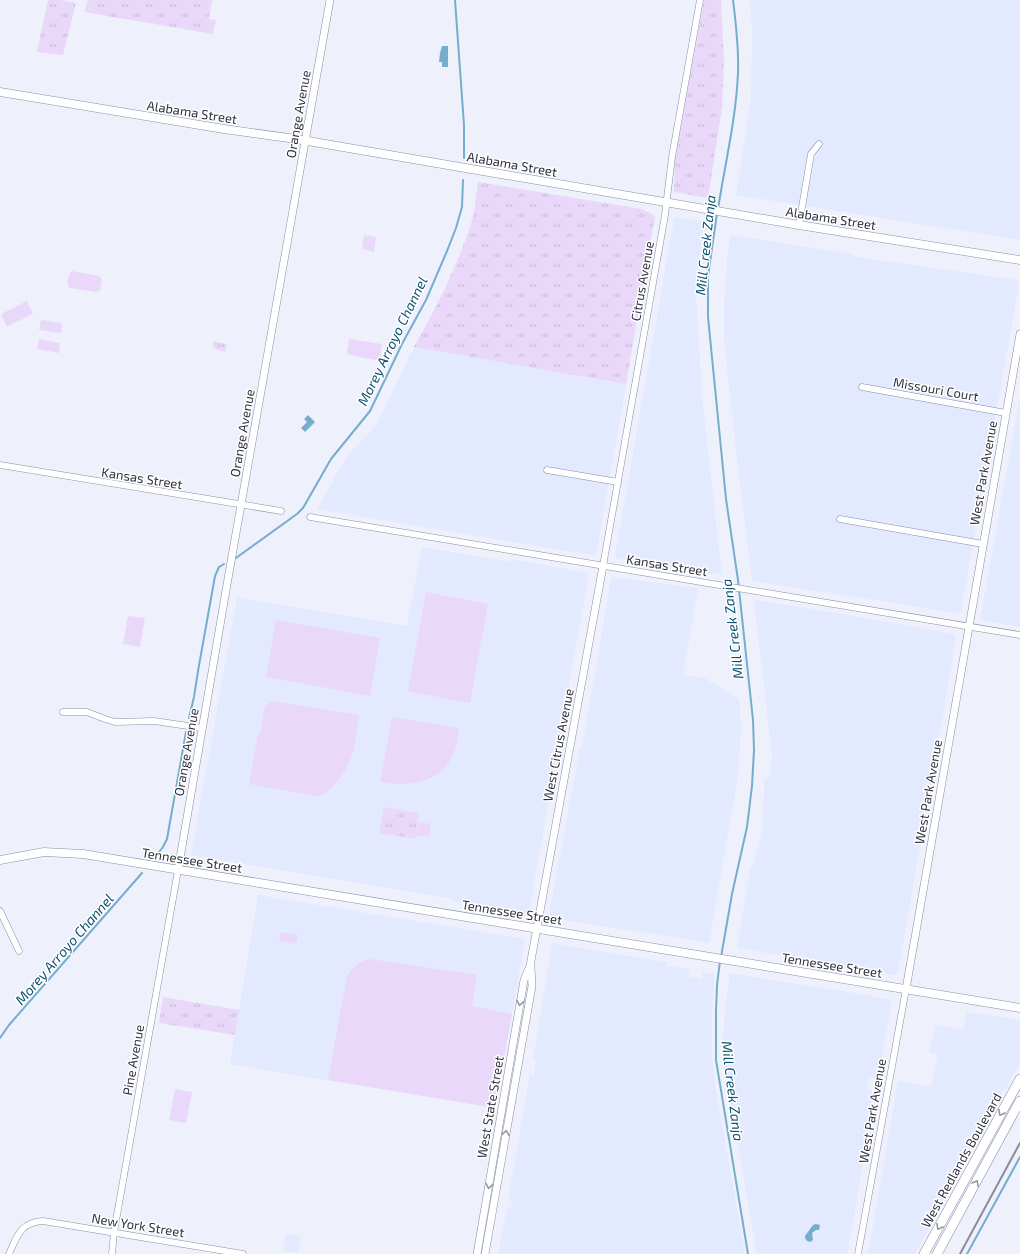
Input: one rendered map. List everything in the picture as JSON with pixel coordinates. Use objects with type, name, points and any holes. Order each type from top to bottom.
[{"type":"main road","name":"Alabama Street","points":[[0,92],[306,141],[799,225],[1020,260]]},
{"type":"main road","name":"Tennessee Street","points":[[0,860],[44,852],[82,854],[1020,1008]]},
{"type":"main road","name":"West Redlands Boulevard","points":[[924,1254],[1020,1079]]},
{"type":"main road","name":"West Redlands Boulevard","points":[[937,1254],[1020,1101]]},
{"type":"street","name":"Orange Avenue","points":[[178,870],[330,0]]},
{"type":"street","name":"Citrus Avenue","points":[[603,566],[700,0]]},
{"type":"street","points":[[799,225],[811,154],[819,144]]},
{"type":"street","name":"West Park Avenue","points":[[858,1254],[906,989],[1020,334]]},
{"type":"street","name":"Missouri Court","points":[[862,387],[1006,413]]},
{"type":"street","name":"Kansas Street","points":[[0,466],[281,511]]},
{"type":"street","points":[[547,470],[618,482]]},
{"type":"street","name":"Kansas Street","points":[[310,517],[1020,635]]},
{"type":"street","points":[[840,519],[983,544]]},
{"type":"street","name":"West Citrus Avenue","points":[[537,928],[603,566]]},
{"type":"street","points":[[63,712],[87,712],[114,722],[154,721],[202,728]]},
{"type":"street","name":"Pine Avenue","points":[[112,1254],[114,1232],[178,870]]},
{"type":"street","points":[[0,911],[19,951]]},
{"type":"street","name":"West State Street","points":[[477,1254],[524,980],[530,966],[537,928]]},
{"type":"street","name":"West State Street","points":[[485,1254],[532,986],[530,966]]},
{"type":"street","name":"New York Street","points":[[9,1254],[17,1236],[22,1229],[29,1223],[43,1220],[242,1254]]},
{"type":"shaded area","points":[[750,0],[1020,0],[1020,240],[736,195],[751,99],[752,30]]},
{"type":"shaded area","points":[[675,217],[704,221],[696,294],[702,396],[722,575],[617,558],[615,556]]},
{"type":"shaded area","points":[[730,235],[847,253],[857,257],[1017,280],[1019,284],[961,610],[957,613],[752,581],[724,337],[724,299]]},
{"type":"shaded area","points":[[414,347],[626,384],[597,551],[595,554],[592,555],[317,509],[347,456],[377,424]]},
{"type":"shaded area","points":[[1020,398],[1020,627],[980,620]]},
{"type":"shaded area","points":[[422,547],[509,562],[510,559],[589,573],[529,912],[527,913],[452,901],[452,899],[191,855],[237,598],[407,626]]},
{"type":"shaded area","points":[[613,577],[698,588],[683,676],[703,677],[739,699],[741,728],[738,775],[709,943],[552,918],[549,915],[580,748],[582,748],[611,580]]},
{"type":"shaded area","points":[[754,600],[954,634],[956,638],[898,972],[895,975],[737,948],[750,870],[754,862],[763,826],[764,779],[769,779],[772,756]]},
{"type":"shaded area","points":[[258,895],[524,939],[525,941],[495,1108],[230,1064]]},
{"type":"shaded area","points":[[552,943],[667,962],[666,966],[690,969],[689,977],[702,979],[703,972],[714,974],[712,1054],[715,1084],[745,1254],[498,1254],[507,1207],[511,1208],[512,1200],[508,1199],[530,1074],[534,1075],[536,1061],[533,1060]]},
{"type":"shaded area","points":[[729,973],[867,995],[891,1000],[892,1002],[878,1078],[869,1077],[867,1086],[867,1089],[872,1090],[873,1095],[872,1112],[847,1254],[757,1254],[724,1068],[723,1040],[725,1004],[729,983]]},
{"type":"shaded area","points":[[967,1012],[1020,1020],[1020,1062],[1006,1088],[998,1097],[984,1121],[976,1143],[915,1254],[868,1254],[898,1081],[931,1087],[938,1054],[929,1052],[935,1025],[964,1030]]},
{"type":"shaded area","points":[[286,1234],[301,1236],[298,1253],[283,1251]]},
{"type":"green space","points":[[48,0],[60,0],[76,3],[63,55],[37,52]]},
{"type":"green space","points":[[88,0],[212,0],[209,19],[216,20],[213,34],[84,12]]},
{"type":"green space","points":[[704,0],[721,0],[724,62],[722,108],[708,198],[674,192],[675,158]]},
{"type":"green space","points":[[478,182],[642,209],[655,216],[626,384],[414,347],[446,287],[459,256],[474,214]]},
{"type":"green space","points":[[364,235],[376,237],[374,252],[362,249]]},
{"type":"green space","points":[[72,271],[99,276],[102,279],[100,290],[97,292],[69,288],[68,279]]},
{"type":"green space","points":[[27,301],[33,314],[7,327],[1,314]]},
{"type":"green space","points":[[41,320],[62,323],[61,333],[39,330]]},
{"type":"green space","points":[[39,339],[60,343],[59,353],[37,349]]},
{"type":"green space","points":[[349,339],[382,344],[380,357],[376,360],[349,355],[347,352]]},
{"type":"green space","points":[[213,341],[227,344],[225,352],[213,348]]},
{"type":"green space","points":[[426,592],[488,604],[470,703],[408,691]]},
{"type":"green space","points":[[128,616],[145,618],[140,647],[123,644]]},
{"type":"green space","points":[[276,620],[380,638],[370,696],[266,677]]},
{"type":"green space","points":[[272,701],[359,715],[353,752],[347,768],[335,784],[325,793],[317,796],[249,784],[258,734],[260,734],[265,706]]},
{"type":"green space","points":[[392,717],[459,728],[454,753],[441,771],[423,781],[412,783],[402,784],[380,782]]},
{"type":"green space","points":[[384,807],[419,813],[416,839],[379,834]]},
{"type":"green space","points":[[419,822],[431,824],[429,837],[417,835]]},
{"type":"green space","points":[[281,932],[298,935],[296,944],[279,941]]},
{"type":"green space","points":[[370,959],[477,975],[472,1006],[512,1014],[495,1108],[328,1080],[347,976],[357,965]]},
{"type":"green space","points":[[163,997],[239,1010],[235,1035],[159,1023]]},
{"type":"green space","points":[[175,1089],[192,1092],[186,1123],[169,1120]]},
{"type":"water","points":[[442,46],[448,46],[448,67],[442,67],[442,62],[439,62]]},
{"type":"water","points":[[308,415],[315,422],[305,432],[301,428],[307,422],[304,419]]},
{"type":"water","points":[[813,1225],[820,1225],[819,1230],[812,1233],[813,1240],[809,1242],[806,1240],[805,1236]]},
{"type":"waterway","name":"Morey Arroyo Channel","points":[[455,0],[464,125],[464,158]]},
{"type":"waterway","name":"Mill Creek Zanja","points":[[718,209],[733,124],[737,90],[738,55],[733,0]]},
{"type":"waterway","name":"Morey Arroyo Channel","points":[[236,558],[297,514],[303,508],[331,459],[370,411],[402,344],[426,300],[447,251],[462,207],[463,180]]},
{"type":"waterway","name":"Mill Creek Zanja","points":[[717,213],[708,276],[708,317],[726,499],[738,580],[753,720],[754,750],[752,786],[747,827],[732,894],[721,957]]},
{"type":"waterway","name":"Morey Arroyo Channel","points":[[189,718],[215,576],[219,567],[224,564]]},
{"type":"waterway","name":"Morey Arroyo Channel","points":[[159,852],[167,839],[186,732]]},
{"type":"waterway","name":"Morey Arroyo Channel","points":[[0,1038],[9,1025],[142,873]]},
{"type":"waterway","name":"Mill Creek Zanja","points":[[720,961],[717,985],[716,1060],[748,1254]]},
{"type":"waterway","points":[[967,1254],[1020,1157]]},
{"type":"railway","points":[[960,1254],[1020,1143]]}]
